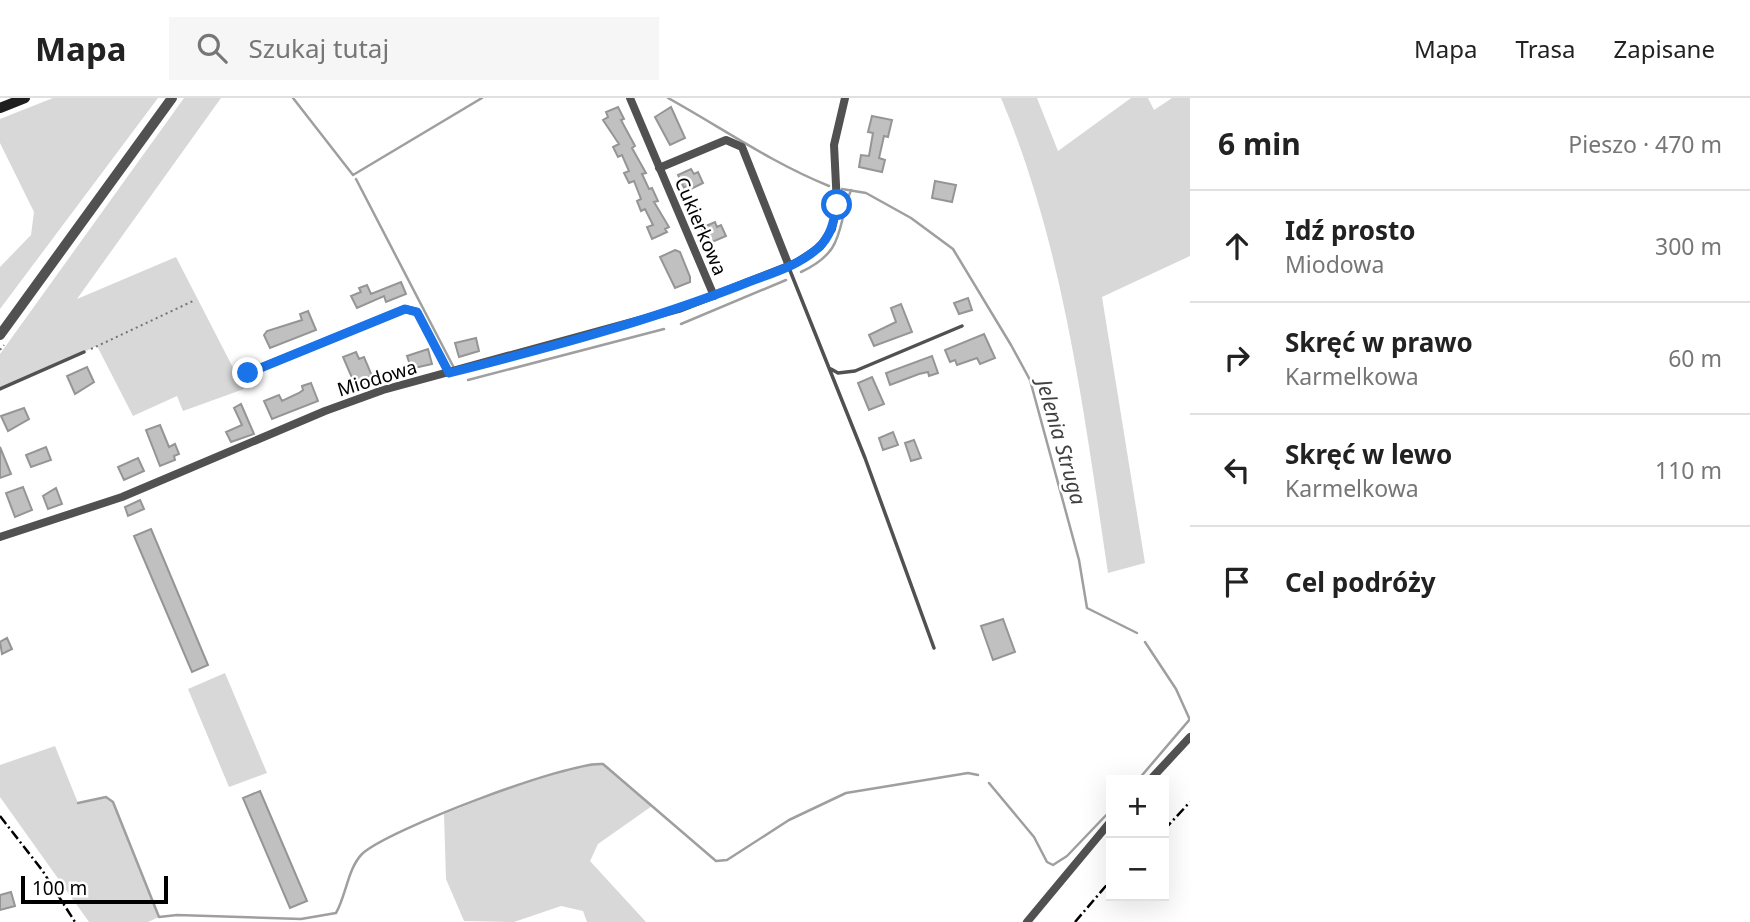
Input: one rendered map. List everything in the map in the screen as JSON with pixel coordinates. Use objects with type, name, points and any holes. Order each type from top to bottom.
[{"type":"main road","points":[[0,108],[25,98]]},
{"type":"street","points":[[0,335],[172,98]]},
{"type":"street","name":"Cukierkowa","points":[[630,98],[714,296]]},
{"type":"street","name":"Miodowa","points":[[0,537],[122,497],[325,411],[383,390],[576,340],[714,296],[789,266],[820,247],[832,229],[837,205],[834,145],[845,98]]},
{"type":"street","name":"Cukierkowa","points":[[659,168],[726,140],[742,146],[789,266]]},
{"type":"street","points":[[248,373],[405,309],[417,312],[449,373]]},
{"type":"street","points":[[1155,775],[1190,737]]},
{"type":"street","points":[[1027,922],[1106,827]]},
{"type":"lane","points":[[789,266],[934,648]]},
{"type":"lane","points":[[829,368],[838,373],[855,371],[962,327]]},
{"type":"lane","points":[[0,389],[84,352]]},
{"type":"path","points":[[84,352],[193,302]]},
{"type":"shaded area","points":[[53,98],[158,98],[0,309],[0,267],[31,235],[34,212],[0,143],[0,119]]},
{"type":"shaded area","points":[[184,98],[221,98],[77,299],[176,257],[244,389],[183,411],[177,396],[133,416],[97,346],[0,389],[0,354]]},
{"type":"shaded area","points":[[1001,98],[1037,98],[1058,151],[1131,98],[1148,98],[1154,110],[1172,98],[1190,98],[1190,256],[1102,297],[1145,563],[1108,573],[1080,392],[1056,272],[1023,155]]},
{"type":"shaded area","points":[[225,673],[267,773],[229,787],[188,689]]},
{"type":"shaded area","points":[[55,746],[78,803],[106,797],[113,802],[159,917],[148,922],[89,922],[0,797],[0,765]]},
{"type":"shaded area","points":[[592,763],[603,764],[652,806],[598,844],[590,861],[646,922],[587,922],[583,911],[561,906],[514,922],[464,921],[446,879],[444,814],[530,780]]},
{"type":"building","points":[[618,107],[624,119],[621,120],[635,146],[632,148],[646,173],[642,174],[649,189],[652,188],[658,201],[654,202],[669,227],[665,229],[667,232],[652,239],[647,227],[653,225],[645,209],[641,211],[637,201],[641,199],[634,181],[629,183],[624,173],[629,171],[622,155],[618,157],[613,147],[619,144],[603,120],[608,117],[606,112]]},
{"type":"building","points":[[671,107],[685,138],[670,145],[655,117]]},
{"type":"building","points":[[872,116],[892,120],[888,137],[884,136],[879,158],[885,160],[882,172],[859,167],[861,155],[869,156],[873,133],[868,132]]},
{"type":"building","points":[[691,169],[694,174],[698,172],[703,183],[689,190],[687,186],[684,188],[678,175]]},
{"type":"building","points":[[935,181],[956,185],[952,202],[932,198]]},
{"type":"building","points":[[715,222],[717,227],[721,225],[726,236],[712,242],[707,240],[701,228]]},
{"type":"building","points":[[675,250],[680,252],[690,282],[675,288],[660,257]]},
{"type":"building","points":[[401,282],[406,294],[386,302],[384,296],[357,308],[351,296],[361,292],[359,288],[367,285],[371,294]]},
{"type":"building","points":[[968,298],[972,310],[959,314],[954,303]]},
{"type":"building","points":[[901,304],[912,332],[874,346],[869,335],[896,322],[891,308]]},
{"type":"building","points":[[308,311],[316,330],[270,348],[264,335],[267,331],[302,320],[300,314]]},
{"type":"building","points":[[984,334],[995,358],[980,364],[977,358],[957,365],[955,360],[950,362],[945,350]]},
{"type":"building","points":[[476,338],[479,351],[459,357],[455,343]]},
{"type":"building","points":[[428,349],[432,364],[414,368],[413,364],[410,365],[407,356]]},
{"type":"building","points":[[356,352],[359,359],[364,357],[372,376],[367,378],[368,382],[356,387],[343,357]]},
{"type":"building","points":[[932,356],[938,373],[929,376],[928,372],[919,374],[890,385],[886,373]]},
{"type":"building","points":[[87,367],[94,382],[75,394],[67,376]]},
{"type":"building","points":[[872,377],[884,404],[869,410],[858,383]]},
{"type":"building","points":[[311,383],[318,401],[272,419],[264,401],[279,395],[282,401],[303,390],[302,386]]},
{"type":"building","points":[[241,404],[254,434],[231,442],[226,432],[242,425],[234,408]]},
{"type":"building","points":[[24,408],[29,419],[8,431],[1,416]]},
{"type":"building","points":[[160,425],[169,447],[175,444],[179,454],[174,456],[175,460],[160,466],[146,430]]},
{"type":"building","points":[[893,432],[898,445],[883,450],[879,438]]},
{"type":"building","points":[[914,440],[921,458],[911,461],[905,443]]},
{"type":"building","points":[[0,447],[11,474],[0,478]]},
{"type":"building","points":[[46,447],[51,460],[31,467],[26,455]]},
{"type":"building","points":[[138,458],[144,471],[124,480],[118,467]]},
{"type":"building","points":[[23,487],[32,510],[15,517],[6,493]]},
{"type":"building","points":[[56,488],[62,504],[48,509],[43,496]]},
{"type":"building","points":[[140,500],[144,509],[128,516],[125,507]]},
{"type":"building","points":[[151,529],[208,665],[192,672],[134,536]]},
{"type":"building","points":[[1003,619],[1015,652],[993,660],[981,626]]},
{"type":"building","points":[[7,638],[12,649],[2,654],[0,642]]},
{"type":"building","points":[[260,791],[307,901],[290,908],[243,798]]},
{"type":"building","points":[[11,892],[15,906],[0,910],[0,895]]},
{"type":"waterway","name":"Jelenia Struga","points":[[293,98],[353,175],[482,98]]},
{"type":"waterway","name":"Jelenia Struga","points":[[668,98],[767,156],[829,186]]},
{"type":"waterway","points":[[356,179],[453,366]]},
{"type":"waterway","name":"Jelenia Struga","points":[[842,189],[866,193],[911,218],[953,249],[1030,380],[1079,560],[1087,608],[1137,633]]},
{"type":"waterway","points":[[801,272],[826,256],[833,247],[851,190]]},
{"type":"waterway","points":[[681,324],[786,280]]},
{"type":"waterway","points":[[468,380],[664,329]]},
{"type":"waterway","name":"Jelenia Struga","points":[[1145,642],[1176,689],[1190,720]]},
{"type":"waterway","points":[[1142,775],[1190,719]]},
{"type":"waterway","points":[[78,803],[106,797],[113,802],[159,917],[177,915],[301,919],[336,913],[357,860],[378,843],[479,799],[584,766],[603,764],[716,861],[727,860],[789,820],[846,793],[968,773],[978,775]]},
{"type":"waterway","points":[[989,783],[1034,837],[1047,862],[1053,865],[1067,856],[1106,815]]},
{"type":"railway","points":[[1169,825],[1190,802]]},
{"type":"railway","points":[[0,816],[42,870],[75,922]]},
{"type":"railway","points":[[1075,922],[1106,886]]},
{"type":"route","points":[[248,373],[405,309],[417,312],[449,373],[563,344],[679,309],[796,264],[820,247],[832,229],[837,205]]}]
